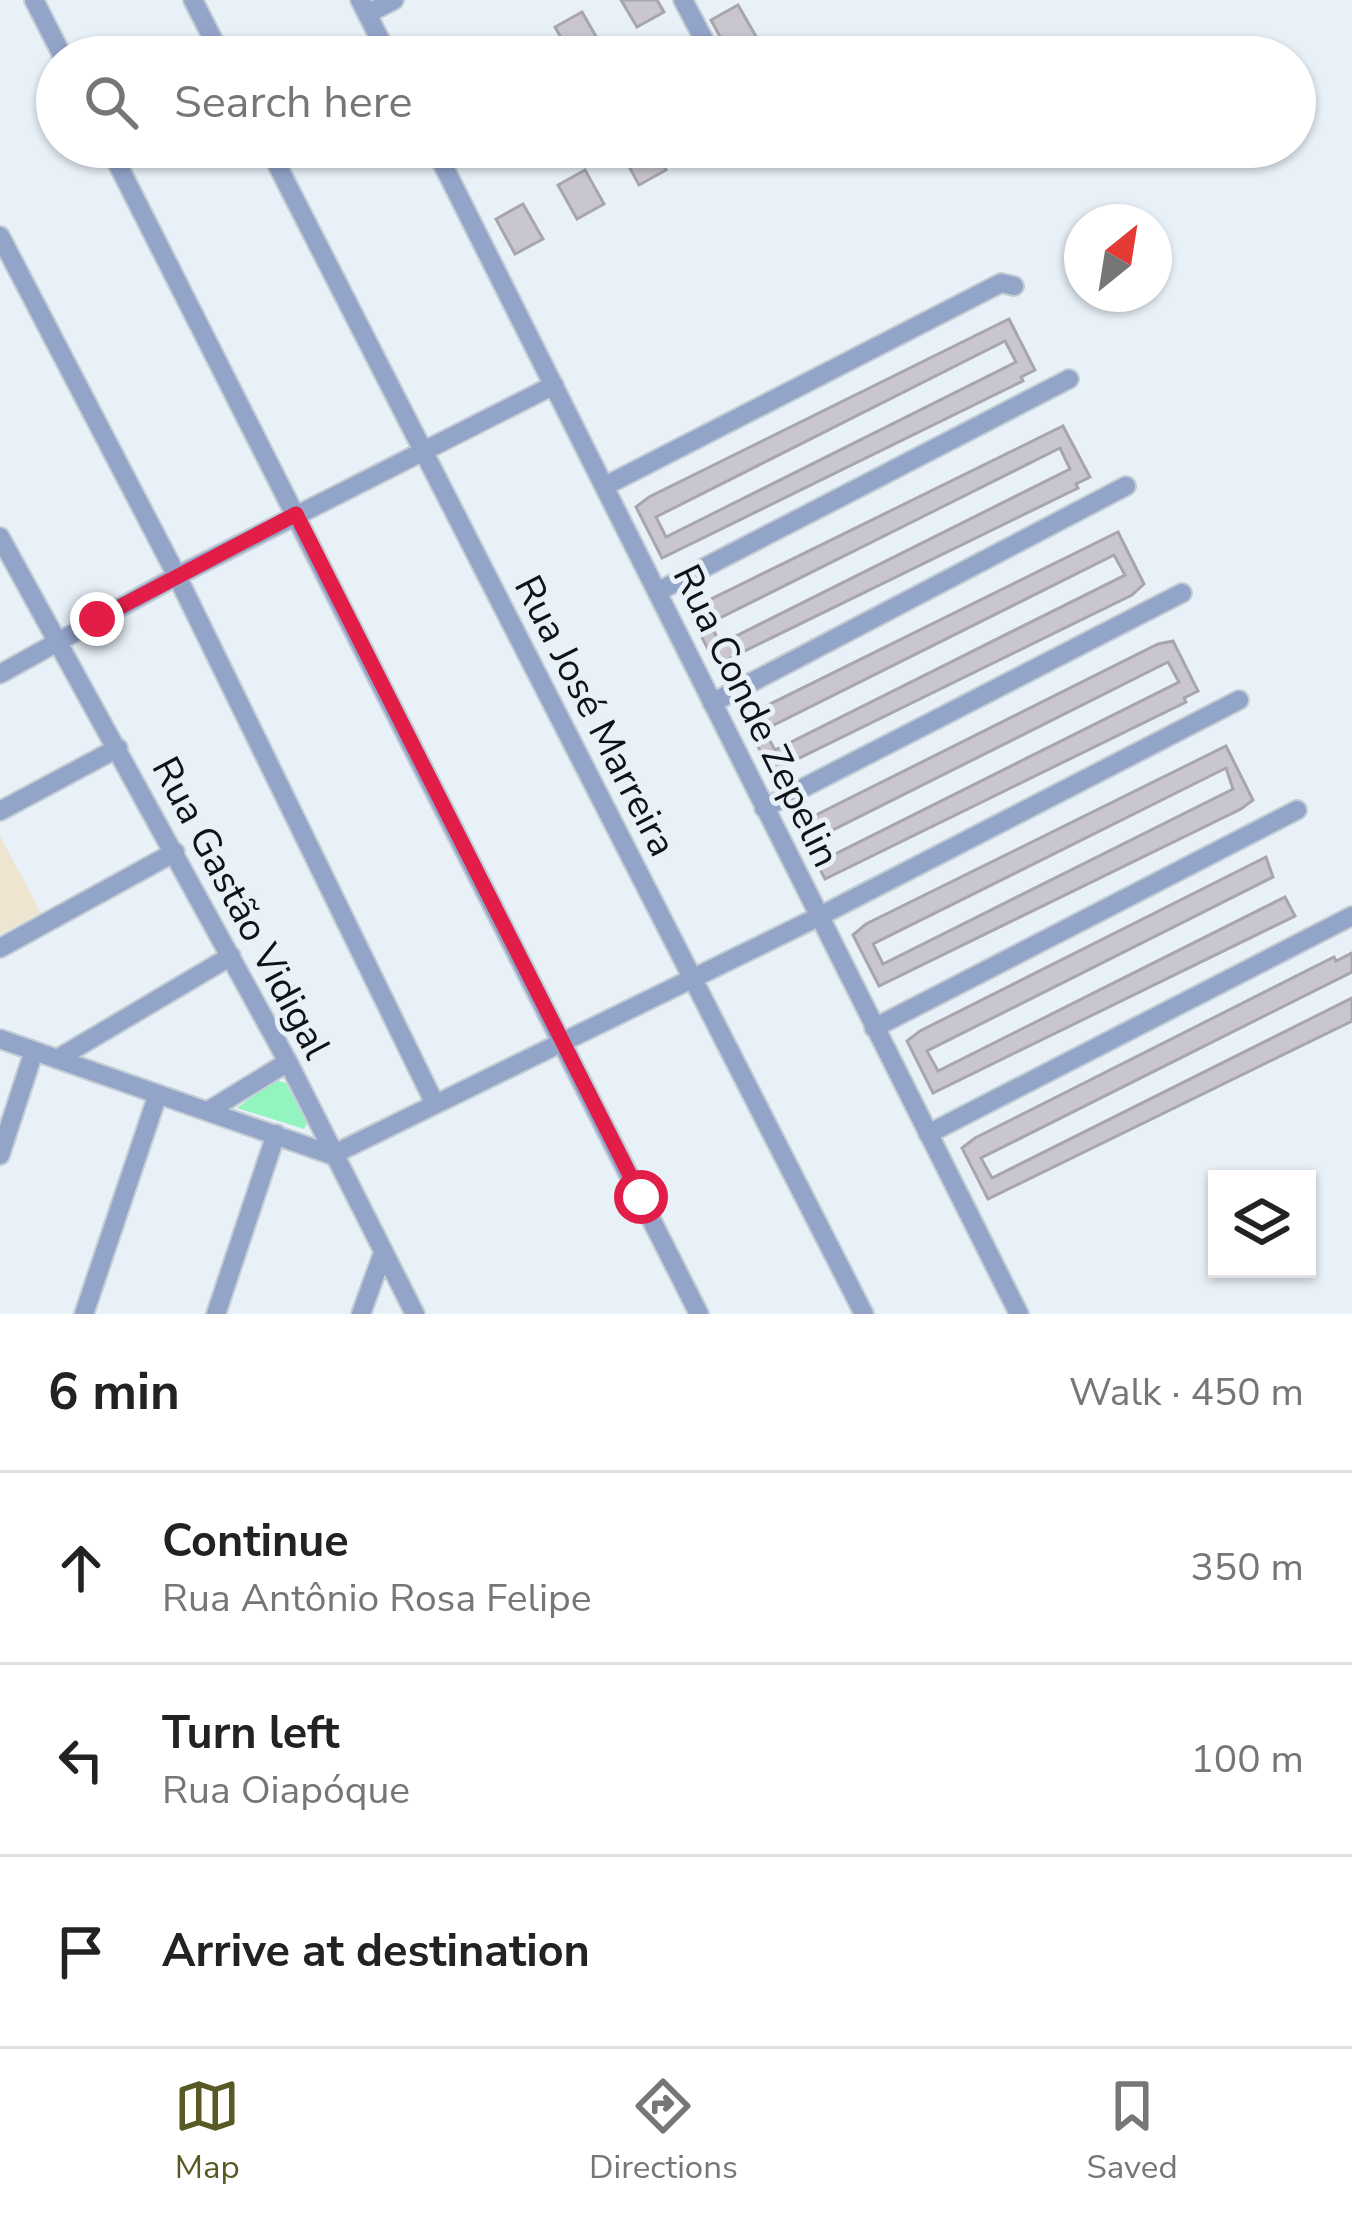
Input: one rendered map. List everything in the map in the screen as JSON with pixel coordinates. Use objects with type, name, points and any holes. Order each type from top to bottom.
[{"type":"street","points":[[34,0],[52,36]]},
{"type":"street","points":[[193,0],[211,36]]},
{"type":"street","points":[[378,36],[363,7],[394,0]]},
{"type":"street","points":[[683,0],[702,36]]},
{"type":"street","points":[[120,168],[699,1314]]},
{"type":"street","name":"Rua José Marreira","points":[[279,168],[864,1314]]},
{"type":"street","name":"Rua Conde Zepelin","points":[[445,168],[1019,1314]]},
{"type":"street","points":[[0,236],[177,576],[435,1104]]},
{"type":"street","points":[[604,486],[1001,284],[1014,286]]},
{"type":"street","points":[[657,592],[1070,380]]},
{"type":"street","points":[[0,674],[177,576],[554,385]]},
{"type":"street","points":[[712,703],[1126,486]]},
{"type":"street","name":"Rua Gastão Vidigal","points":[[0,537],[288,1062],[415,1314]]},
{"type":"street","points":[[764,808],[1182,593]]},
{"type":"street","points":[[0,1039],[332,1155],[818,917],[1238,700]]},
{"type":"street","points":[[0,811],[118,748]]},
{"type":"street","points":[[874,1028],[1297,810]]},
{"type":"street","points":[[0,948],[175,852]]},
{"type":"street","points":[[928,1134],[1352,916]]},
{"type":"street","points":[[57,1059],[231,956]]},
{"type":"street","points":[[0,1155],[34,1051]]},
{"type":"street","points":[[208,1111],[288,1062]]},
{"type":"street","points":[[84,1314],[158,1094]]},
{"type":"street","points":[[216,1314],[277,1134]]},
{"type":"street","points":[[361,1314],[382,1253]]},
{"type":"shaded area","points":[[0,836],[41,913],[0,934]]},
{"type":"green space","points":[[275,1080],[286,1083],[307,1123],[304,1129],[237,1108]]},
{"type":"building","points":[[621,0],[657,0],[664,12],[637,27]]},
{"type":"building","points":[[738,5],[756,36],[720,36],[711,20]]},
{"type":"building","points":[[582,12],[596,36],[560,36],[555,27]]},
{"type":"building","points":[[630,168],[665,168],[666,170],[639,185]]},
{"type":"building","points":[[585,170],[604,204],[577,219],[558,185]]},
{"type":"building","points":[[523,204],[543,239],[515,254],[496,219]]},
{"type":"building","points":[[1009,319],[1035,370],[1021,377],[1023,381],[662,558],[636,507]],"holes":[[[1005,341],[1016,362],[666,537],[656,517]]]},
{"type":"building","points":[[1063,426],[1090,477],[1076,484],[1078,488],[716,665],[690,614],[703,603]],"holes":[[[1060,448],[1070,469],[720,644],[710,623]]]},
{"type":"building","points":[[1118,532],[1144,584],[1132,595],[771,772],[745,721],[758,710]],"holes":[[[1114,555],[1125,575],[775,750],[764,730]]]},
{"type":"building","points":[[1173,641],[1198,691],[1184,698],[1186,702],[825,879],[799,828],[812,817],[1158,644]],"holes":[[[1168,662],[1179,682],[829,857],[819,837]]]},
{"type":"building","points":[[1226,746],[1253,800],[879,986],[853,935],[866,924]],"holes":[[[1226,768],[1233,789],[883,964],[873,944]]]},
{"type":"building","points":[[1266,857],[1273,877],[927,1051],[938,1071],[1285,897],[1295,916],[933,1093],[907,1041],[920,1031]]},
{"type":"building","points":[[1352,953],[1352,972],[981,1158],[992,1178],[1352,998],[1352,1021],[988,1199],[962,1148],[975,1138],[1334,957],[1336,961]]},
{"type":"route","points":[[97,619],[296,514],[641,1197]]}]
